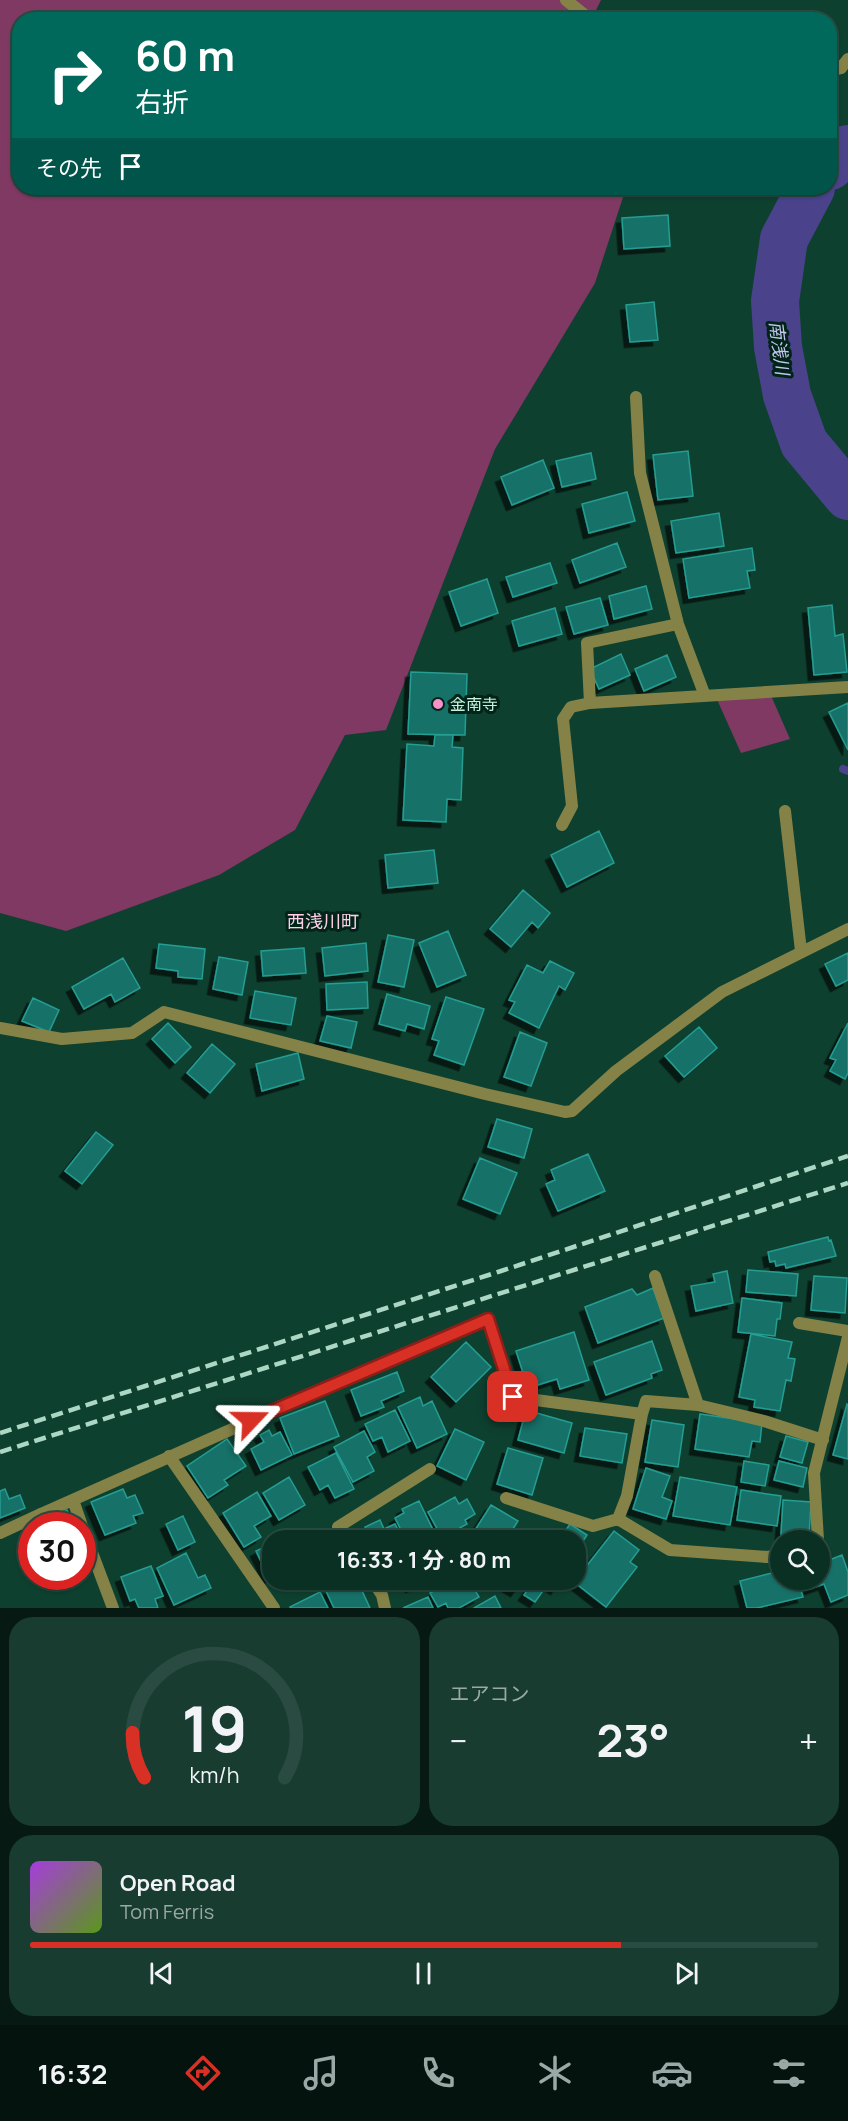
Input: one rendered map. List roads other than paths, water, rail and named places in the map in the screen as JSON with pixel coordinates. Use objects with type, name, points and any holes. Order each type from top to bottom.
[{"type":"street","points":[[566,0],[581,12]]},
{"type":"street","points":[[636,397],[640,473],[678,624],[705,696]]},
{"type":"street","points":[[590,703],[587,643],[678,624]]},
{"type":"street","points":[[562,825],[572,806],[563,719],[571,707],[590,703],[848,687]]},
{"type":"street","points":[[785,811],[801,951]]},
{"type":"street","points":[[0,1028],[62,1039],[132,1033],[164,1012],[565,1112],[572,1111],[616,1071],[722,992],[848,929]]},
{"type":"street","points":[[655,1276],[698,1405]]},
{"type":"street","points":[[0,1533],[169,1456],[488,1319],[513,1397],[642,1414]]},
{"type":"street","points":[[799,1323],[848,1338],[814,1473],[817,1530]]},
{"type":"street","points":[[618,1519],[627,1496],[646,1401],[698,1405],[764,1421],[823,1440]]},
{"type":"street","points":[[169,1456],[274,1608]]},
{"type":"street","points":[[340,1530],[338,1527],[430,1469]]},
{"type":"street","points":[[506,1498],[593,1526],[618,1519],[670,1550],[770,1557]]},
{"type":"street","points":[[73,1500],[77,1512]]},
{"type":"street","points":[[96,1563],[113,1608]]},
{"type":"street","points":[[379,1590],[385,1608]]},
{"type":"waterway","name":"南浅川","points":[[837,159],[848,149]]},
{"type":"waterway","name":"南浅川","points":[[807,195],[784,239],[775,301],[778,347],[787,395],[804,443],[848,496]]},
{"type":"waterway","points":[[843,769],[848,771]]},
{"type":"railway","points":[[0,1433],[848,1156]]},
{"type":"railway","points":[[0,1452],[848,1183]]},
{"type":"place","name":"金南寺","points":[[438,704]]},
{"type":"district","name":"西浅川町","points":[[323,921]]}]
